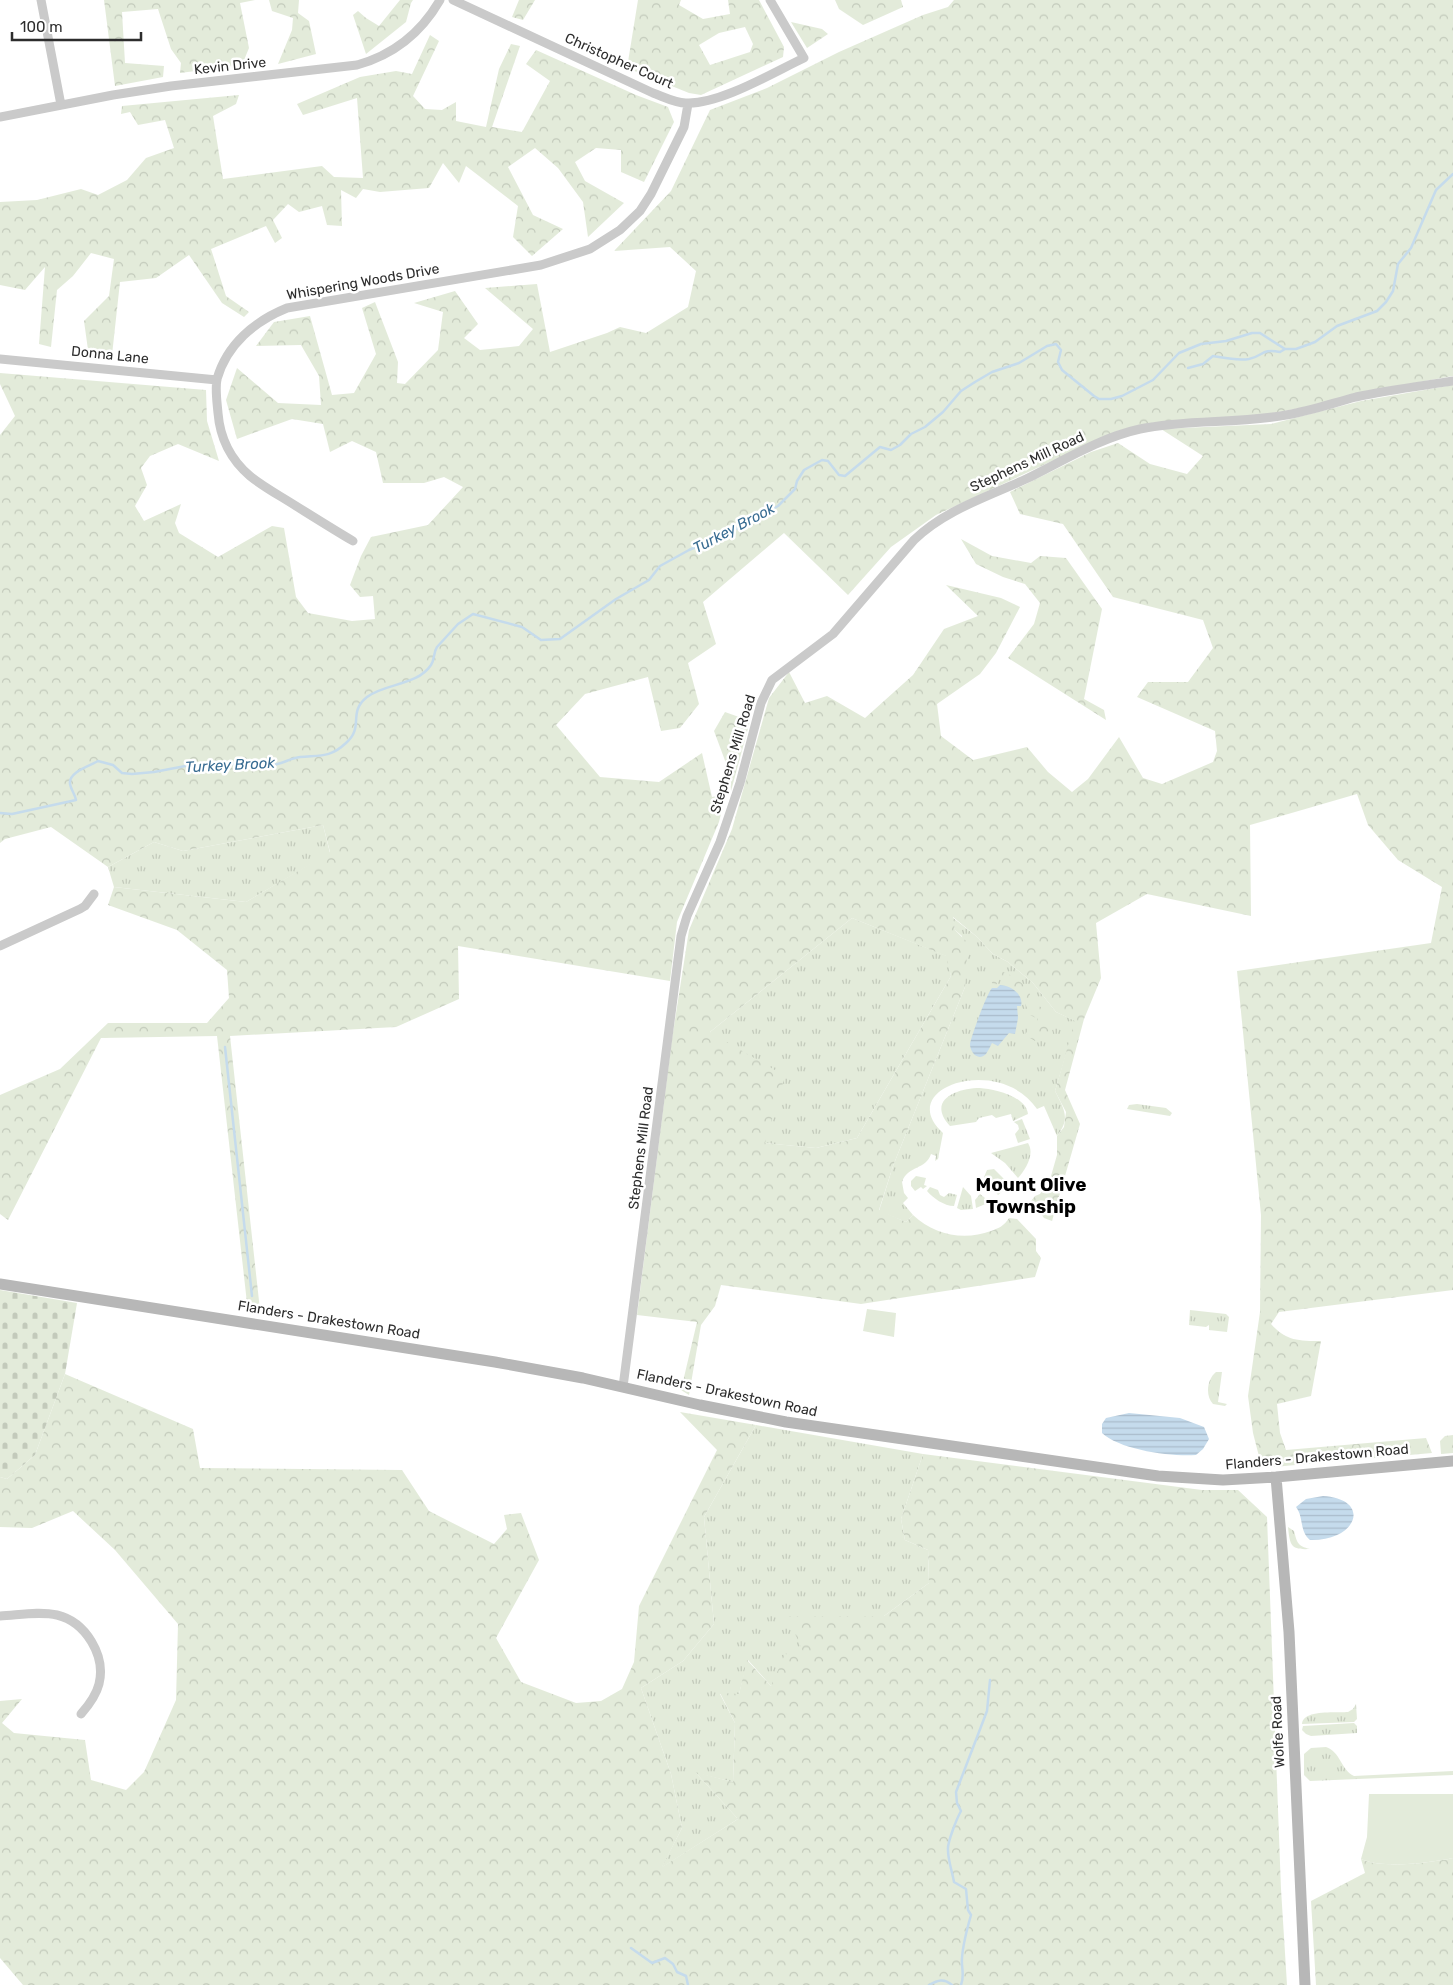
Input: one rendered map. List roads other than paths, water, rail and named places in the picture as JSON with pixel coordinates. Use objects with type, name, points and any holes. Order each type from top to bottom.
[{"type":"street","points":[[41,0],[60,105]]},
{"type":"street","name":"Kevin Drive","points":[[0,117],[172,86],[341,68],[368,62],[405,42],[432,14],[440,0]]},
{"type":"street","name":"Christopher Court","points":[[454,0],[653,93],[688,104],[718,98],[804,58],[770,0]]},
{"type":"street","name":"Whispering Woods Drive","points":[[353,541],[265,487],[250,476],[230,453],[223,440],[217,407],[217,380],[229,352],[251,328],[270,315],[287,308],[541,266],[590,249],[620,230],[640,211],[651,194],[684,127],[688,104]]},
{"type":"street","name":"Donna Lane","points":[[0,359],[217,380]]},
{"type":"street","name":"Stephens Mill Road","points":[[623,1387],[682,932],[687,916],[720,842],[740,784],[761,703],[772,680],[833,634],[927,526],[948,514],[1120,434],[1175,424],[1263,419],[1289,415],[1359,396],[1453,381]]},
{"type":"street","points":[[0,946],[80,909],[85,906],[94,894]]},
{"type":"street","name":"Flanders - Drakestown Road","points":[[0,1284],[495,1362],[786,1422],[1148,1475],[1223,1480],[1276,1477],[1453,1460]]},
{"type":"street","name":"Wolfe Road","points":[[1276,1477],[1288,1632],[1305,1985]]},
{"type":"street","points":[[0,1616],[51,1614],[66,1618],[85,1633],[97,1653],[100,1680],[91,1702],[81,1714]]},
{"type":"water","points":[[1000,985],[1016,991],[1021,998],[1021,1006],[1017,1006],[1018,1018],[1015,1034],[1009,1033],[998,1046],[992,1043],[986,1054],[980,1057],[973,1053],[970,1047],[973,1033],[992,988],[997,988]]},
{"type":"water","points":[[1129,1413],[1180,1418],[1204,1427],[1209,1439],[1203,1449],[1196,1455],[1174,1455],[1133,1448],[1110,1439],[1102,1433],[1102,1424],[1106,1418]]},
{"type":"water","points":[[1323,1496],[1338,1499],[1348,1504],[1353,1512],[1353,1520],[1339,1534],[1326,1539],[1310,1540],[1304,1532],[1296,1507],[1306,1499]]},
{"type":"waterway","name":"Turkey Brook","points":[[0,813],[12,814],[76,800],[70,784],[72,776],[98,761],[113,765],[122,773],[132,774],[196,764],[210,768],[233,764],[275,765],[296,758],[324,755],[335,751],[352,737],[358,709],[367,697],[374,692],[409,681],[425,672],[432,663],[437,647],[458,624],[473,614],[522,627],[541,640],[560,639],[616,599],[649,580],[660,566],[689,550],[751,522],[778,506],[795,489],[797,481],[804,470],[822,460],[828,461],[839,475],[845,476],[880,447],[891,450],[900,445],[911,434],[925,427],[943,412],[961,391],[992,372],[1019,363],[1047,346],[1056,344],[1061,350],[1058,362],[1062,370],[1099,399],[1111,399],[1122,396],[1153,380],[1179,353],[1201,344],[1226,341],[1252,333],[1260,333],[1285,349],[1296,349],[1315,342],[1337,326],[1377,311],[1386,302],[1393,291],[1398,264],[1411,248],[1436,190],[1453,174]]},
{"type":"waterway","points":[[1188,368],[1203,364],[1213,356],[1245,360],[1269,351],[1280,352],[1285,349]]},
{"type":"waterway","points":[[225,1047],[252,1296]]},
{"type":"waterway","points":[[961,1985],[963,1978],[963,1947],[971,1915],[968,1910],[966,1889],[954,1882],[948,1847],[961,1811],[957,1803],[956,1792],[987,1711],[990,1680]]},
{"type":"waterway","points":[[631,1948],[652,1963],[665,1958],[673,1964],[677,1972],[686,1976],[688,1985]]},
{"type":"waterway","points":[[929,1985],[941,1980],[952,1985]]},
{"type":"district","name":"Mount Olive Township","points":[[1031,1195]]}]
